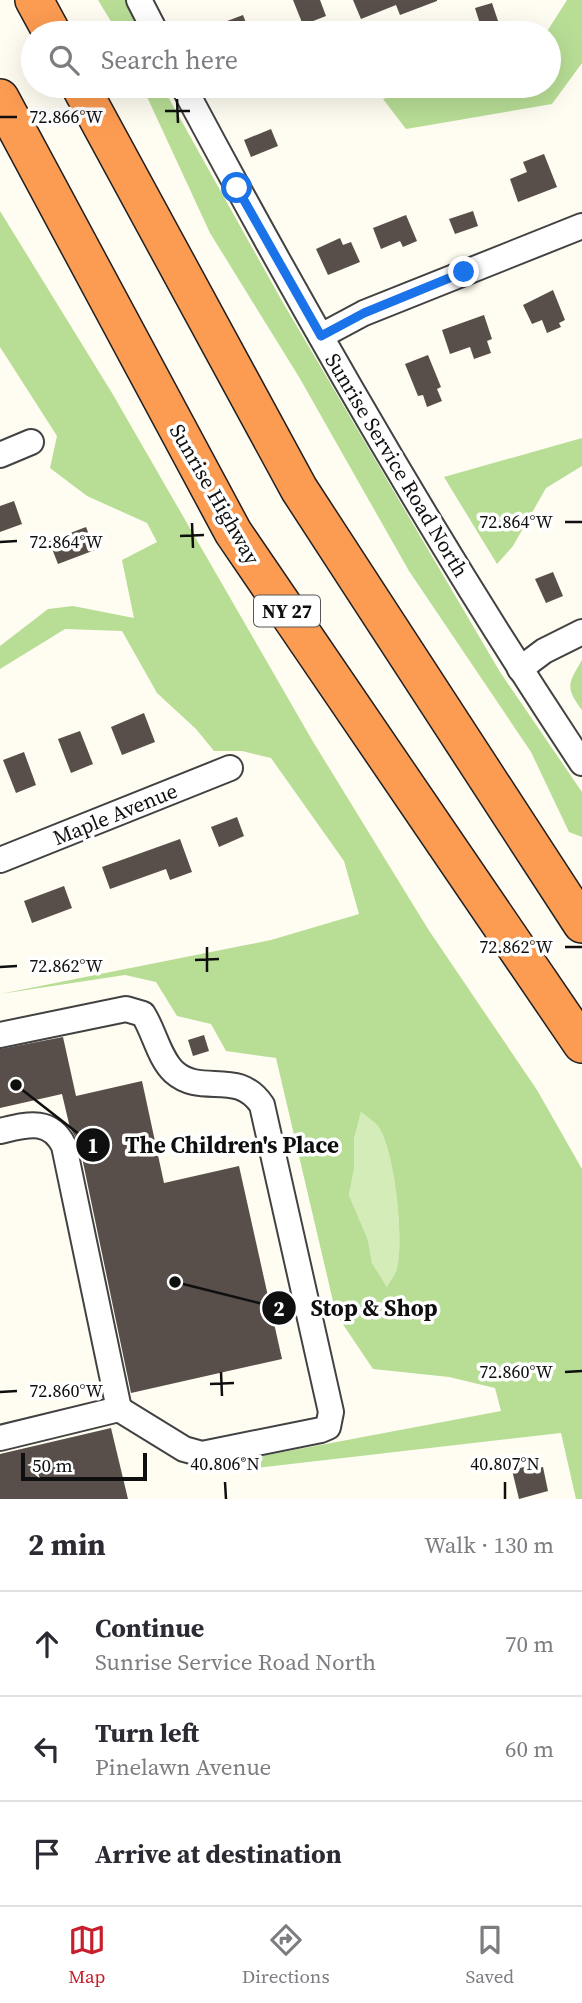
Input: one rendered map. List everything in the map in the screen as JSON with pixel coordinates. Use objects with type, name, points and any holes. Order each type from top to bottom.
[{"type":"highway","points":[[33,0],[45,21]]},
{"type":"highway","name":"Sunrise Highway","points":[[0,98],[233,532],[582,1044]]},
{"type":"highway","points":[[87,98],[299,489],[582,924]]},
{"type":"highway","points":[[0,110],[30,154]]},
{"type":"street","points":[[145,2],[152,21]]},
{"type":"street","name":"Sunrise Service Road North","points":[[190,98],[321,336],[520,669],[582,763]]},
{"type":"street","points":[[321,336],[364,313],[582,226]]},
{"type":"street","points":[[0,455],[31,442]]},
{"type":"street","points":[[520,669],[544,651],[582,632]]},
{"type":"street","name":"Maple Avenue","points":[[0,860],[230,768]]},
{"type":"street","points":[[0,1035],[126,1009],[143,1014],[174,1072],[209,1084],[237,1085],[252,1091],[262,1105],[331,1412],[328,1427],[202,1454],[184,1448],[119,1409],[0,1438]]},
{"type":"street","points":[[0,1131],[38,1124],[54,1130],[64,1146],[119,1409]]},
{"type":"green space","points":[[98,0],[129,0],[136,21],[111,21]]},
{"type":"green space","points":[[567,0],[582,0],[582,63],[561,92],[561,21],[554,21]]},
{"type":"green space","points":[[148,98],[169,98],[282,301],[500,672],[582,792],[582,837],[569,832],[531,752],[409,571],[299,377],[210,233]]},
{"type":"green space","points":[[556,98],[552,104],[406,129],[383,99]]},
{"type":"green space","points":[[0,211],[112,393],[312,740],[428,929],[537,1090],[582,1169],[582,1499],[576,1499],[561,1433],[247,1469],[252,1458],[501,1411],[495,1388],[449,1377],[373,1369],[336,1314],[276,1058],[226,1051],[211,1024],[177,1016],[156,982],[125,975],[0,994],[271,940],[359,914],[344,861],[271,758],[242,751],[214,751],[196,729],[157,693],[122,631],[65,629],[0,669],[0,646],[48,609],[73,606],[134,618],[122,560],[157,542],[147,523],[87,496],[50,468],[57,436],[0,347]],"holes":[[[361,1112],[378,1126],[384,1138],[393,1174],[399,1217],[399,1255],[396,1270],[387,1287],[372,1263],[368,1240],[349,1195],[354,1169],[354,1139]]]},
{"type":"green space","points":[[582,438],[582,466],[546,488],[513,546],[497,564],[444,477]]},
{"type":"green space","points":[[582,660],[582,710],[570,685]]},
{"type":"green space","points":[[361,1112],[376,1124],[384,1137],[393,1174],[399,1218],[399,1256],[397,1269],[387,1287],[372,1263],[368,1240],[349,1195],[354,1169],[354,1139]]},
{"type":"building","points":[[293,0],[320,0],[326,16],[313,21],[301,21]]},
{"type":"building","points":[[353,0],[437,1],[400,15],[396,5],[361,19]]},
{"type":"building","points":[[492,3],[498,21],[479,21],[475,8]]},
{"type":"building","points":[[243,15],[245,21],[227,21]]},
{"type":"building","points":[[271,129],[278,146],[251,157],[244,140]]},
{"type":"building","points":[[544,154],[557,187],[518,202],[510,179],[527,172],[523,162]]},
{"type":"building","points":[[473,211],[478,226],[455,234],[449,219]]},
{"type":"building","points":[[406,215],[417,241],[403,247],[400,241],[381,249],[373,228]]},
{"type":"building","points":[[340,238],[343,245],[351,242],[360,262],[328,275],[316,249]]},
{"type":"building","points":[[553,290],[565,320],[559,323],[561,327],[547,333],[542,320],[532,324],[523,305]]},
{"type":"building","points":[[484,315],[492,339],[487,341],[491,353],[474,359],[470,347],[450,354],[442,330]]},
{"type":"building","points":[[428,355],[441,387],[437,389],[442,401],[427,407],[423,395],[418,396],[405,364]]},
{"type":"building","points":[[14,501],[22,524],[0,532],[0,506]]},
{"type":"building","points":[[86,527],[95,550],[58,564],[49,541]]},
{"type":"building","points":[[553,572],[563,596],[546,603],[535,579]]},
{"type":"building","points":[[144,713],[155,742],[122,755],[111,727]]},
{"type":"building","points":[[80,731],[93,764],[71,773],[58,739]]},
{"type":"building","points":[[24,752],[36,785],[16,793],[3,760]]},
{"type":"building","points":[[237,817],[244,836],[219,847],[211,827]]},
{"type":"building","points":[[180,839],[192,872],[170,880],[166,869],[110,889],[102,867]]},
{"type":"building","points":[[64,886],[72,908],[32,923],[24,901]]},
{"type":"building","points":[[204,1035],[209,1051],[193,1056],[188,1040]]},
{"type":"building","points":[[63,1037],[76,1096],[142,1081],[164,1183],[239,1166],[282,1359],[131,1393],[79,1143],[70,1128],[62,1094],[0,1108],[0,1049]]},
{"type":"building","points":[[111,1428],[128,1499],[0,1499],[0,1454]]},
{"type":"building","points":[[528,1466],[529,1470],[543,1467],[548,1491],[519,1499],[512,1470]]},
{"type":"place","name":"The Children's Place","points":[[16,1085]]},
{"type":"place","name":"Stop & Shop","points":[[175,1282]]},
{"type":"route","points":[[237,188],[321,336],[364,313],[464,272]]}]
